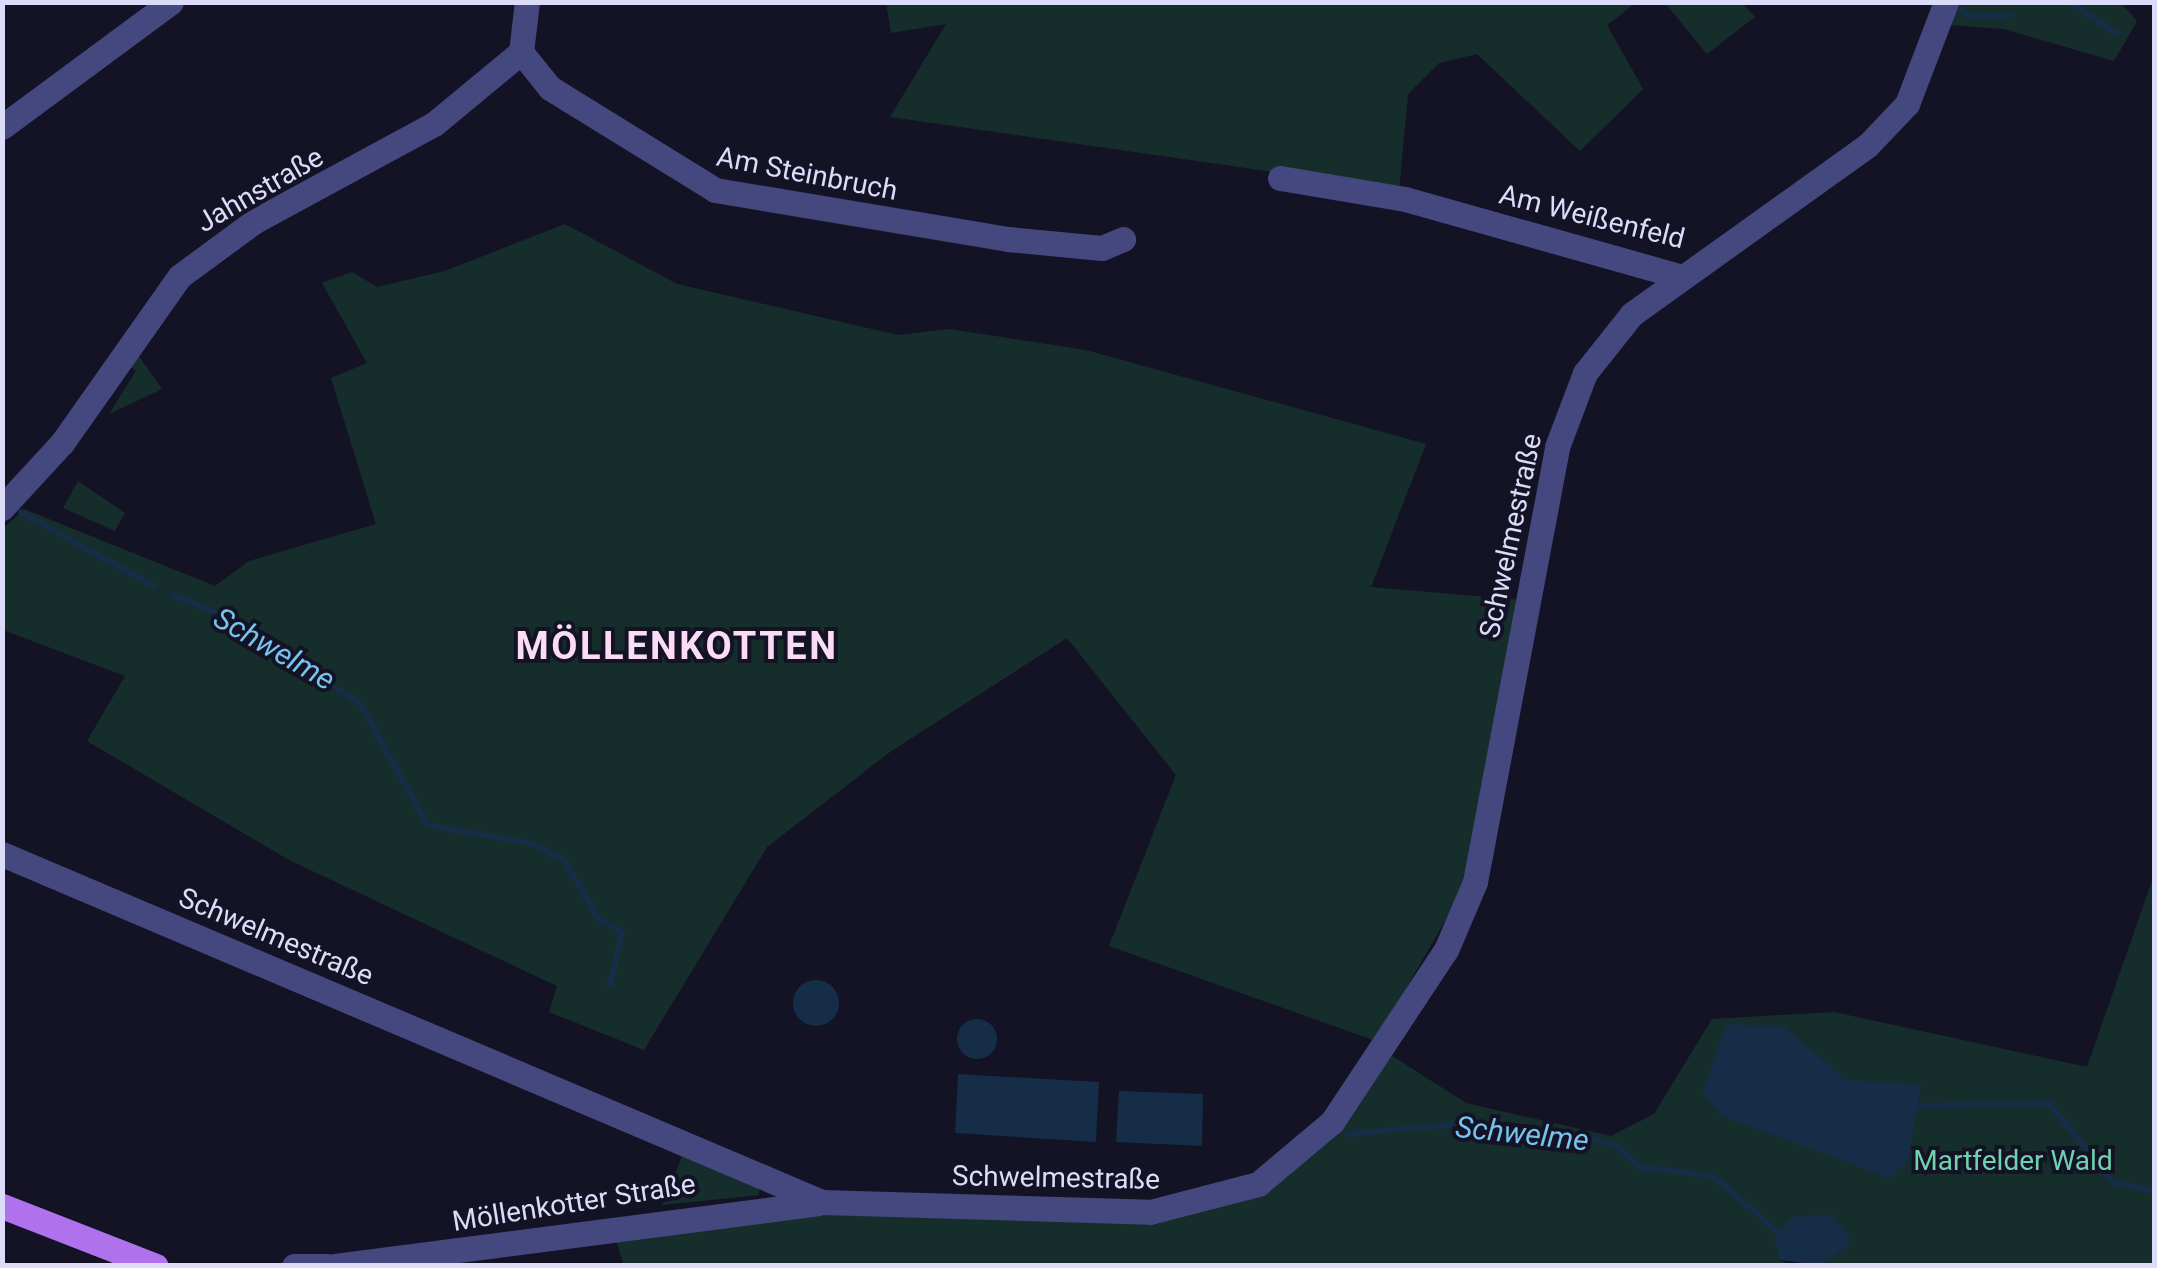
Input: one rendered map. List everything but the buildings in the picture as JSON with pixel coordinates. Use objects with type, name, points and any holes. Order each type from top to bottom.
[{"type":"main road","points":[[2,1206],[156,1266]]},
{"type":"street","points":[[2,127],[171,2]]},
{"type":"street","points":[[521,52],[527,2]]},
{"type":"street","name":"Am Weißenfeld","points":[[1280,178],[1405,199],[1683,277],[1867,146],[1906,104],[1945,6]]},
{"type":"street","name":"Am Steinbruch","points":[[521,52],[562,96],[715,190],[1026,241],[1102,248],[1123,239]]},
{"type":"street","name":"Jahnstraße","points":[[2,508],[62,443],[180,276],[255,222],[434,124],[521,52]]},
{"type":"street","name":"Schwelmestraße","points":[[2,854],[822,1202],[1150,1212],[1258,1184],[1322,1133],[1446,950],[1475,882],[1556,447],[1585,374],[1632,314],[1683,277]]},
{"type":"street","name":"Möllenkotter Straße","points":[[335,1266],[493,1256],[822,1202]]},
{"type":"street","points":[[294,1266],[327,1266]]},
{"type":"green space","points":[[1957,2],[2121,3],[2137,21],[2114,61],[2004,29],[1949,25]]},
{"type":"green space","points":[[886,3],[1636,3],[1607,25],[1643,89],[1580,151],[1477,54],[1439,63],[1408,94],[1399,190],[890,117],[946,24],[891,33]]},
{"type":"green space","points":[[1665,3],[1742,3],[1755,17],[1707,54]]},
{"type":"green space","points":[[565,224],[677,284],[898,335],[949,329],[1086,350],[1426,444],[1371,587],[1522,600],[1469,879],[1376,1041],[1109,946],[1176,775],[1067,638],[890,752],[767,847],[644,1050],[549,1012],[557,986],[289,860],[87,741],[125,676],[3,630],[3,529],[24,509],[215,586],[249,561],[376,524],[331,378],[367,363],[322,283],[352,272],[377,287],[445,271]]},
{"type":"green space","points":[[136,352],[162,389],[109,414],[136,371],[124,361]]},
{"type":"green space","points":[[78,481],[125,513],[115,531],[63,508]]},
{"type":"green space","name":"Martfelder Wald","points":[[2154,875],[2154,1265],[1821,1265],[1846,1248],[1780,1260],[1791,1266],[624,1266],[614,1234],[827,1210],[1116,1218],[1260,1190],[1386,1052],[1466,1103],[1611,1136],[1654,1114],[1712,1019],[1834,1012],[2087,1067]],"holes":[[[1785,1027],[1846,1081],[1911,1113],[1908,1161]]]},
{"type":"green space","points":[[683,1154],[759,1186],[759,1195],[662,1205]]},
{"type":"water","points":[[816,980],[832,987],[839,1003],[832,1019],[816,1026],[800,1019],[793,1003],[800,987]]},
{"type":"water","points":[[977,1019],[991,1025],[997,1039],[991,1053],[977,1059],[963,1053],[957,1039],[963,1025]]},
{"type":"water","points":[[1726,1024],[1785,1027],[1846,1080],[1921,1084],[1908,1161],[1890,1178],[1722,1116],[1702,1093]]},
{"type":"water","points":[[958,1074],[1099,1082],[1096,1142],[955,1133]]},
{"type":"water","points":[[1119,1091],[1203,1094],[1202,1146],[1116,1142]]},
{"type":"water","points":[[1832,1214],[1850,1237],[1846,1248],[1821,1265],[1780,1260],[1774,1236],[1793,1217]]},
{"type":"waterway","points":[[2071,2],[2115,33]]},
{"type":"waterway","points":[[1950,5],[1976,17],[2011,15]]},
{"type":"waterway","name":"Schwelme","points":[[21,512],[155,587]]},
{"type":"waterway","name":"Schwelme","points":[[173,595],[239,622],[360,704],[428,825],[534,844],[564,860],[599,919],[622,932],[610,985]]},
{"type":"waterway","name":"Schwelme","points":[[1920,1106],[2049,1103],[2113,1182],[2154,1191]]},
{"type":"waterway","name":"Schwelme","points":[[1347,1134],[1473,1123],[1555,1131],[1616,1145],[1640,1167],[1713,1176],[1778,1232]]},
{"type":"district","name":"MÖLLENKOTTEN","points":[[677,647]]}]
